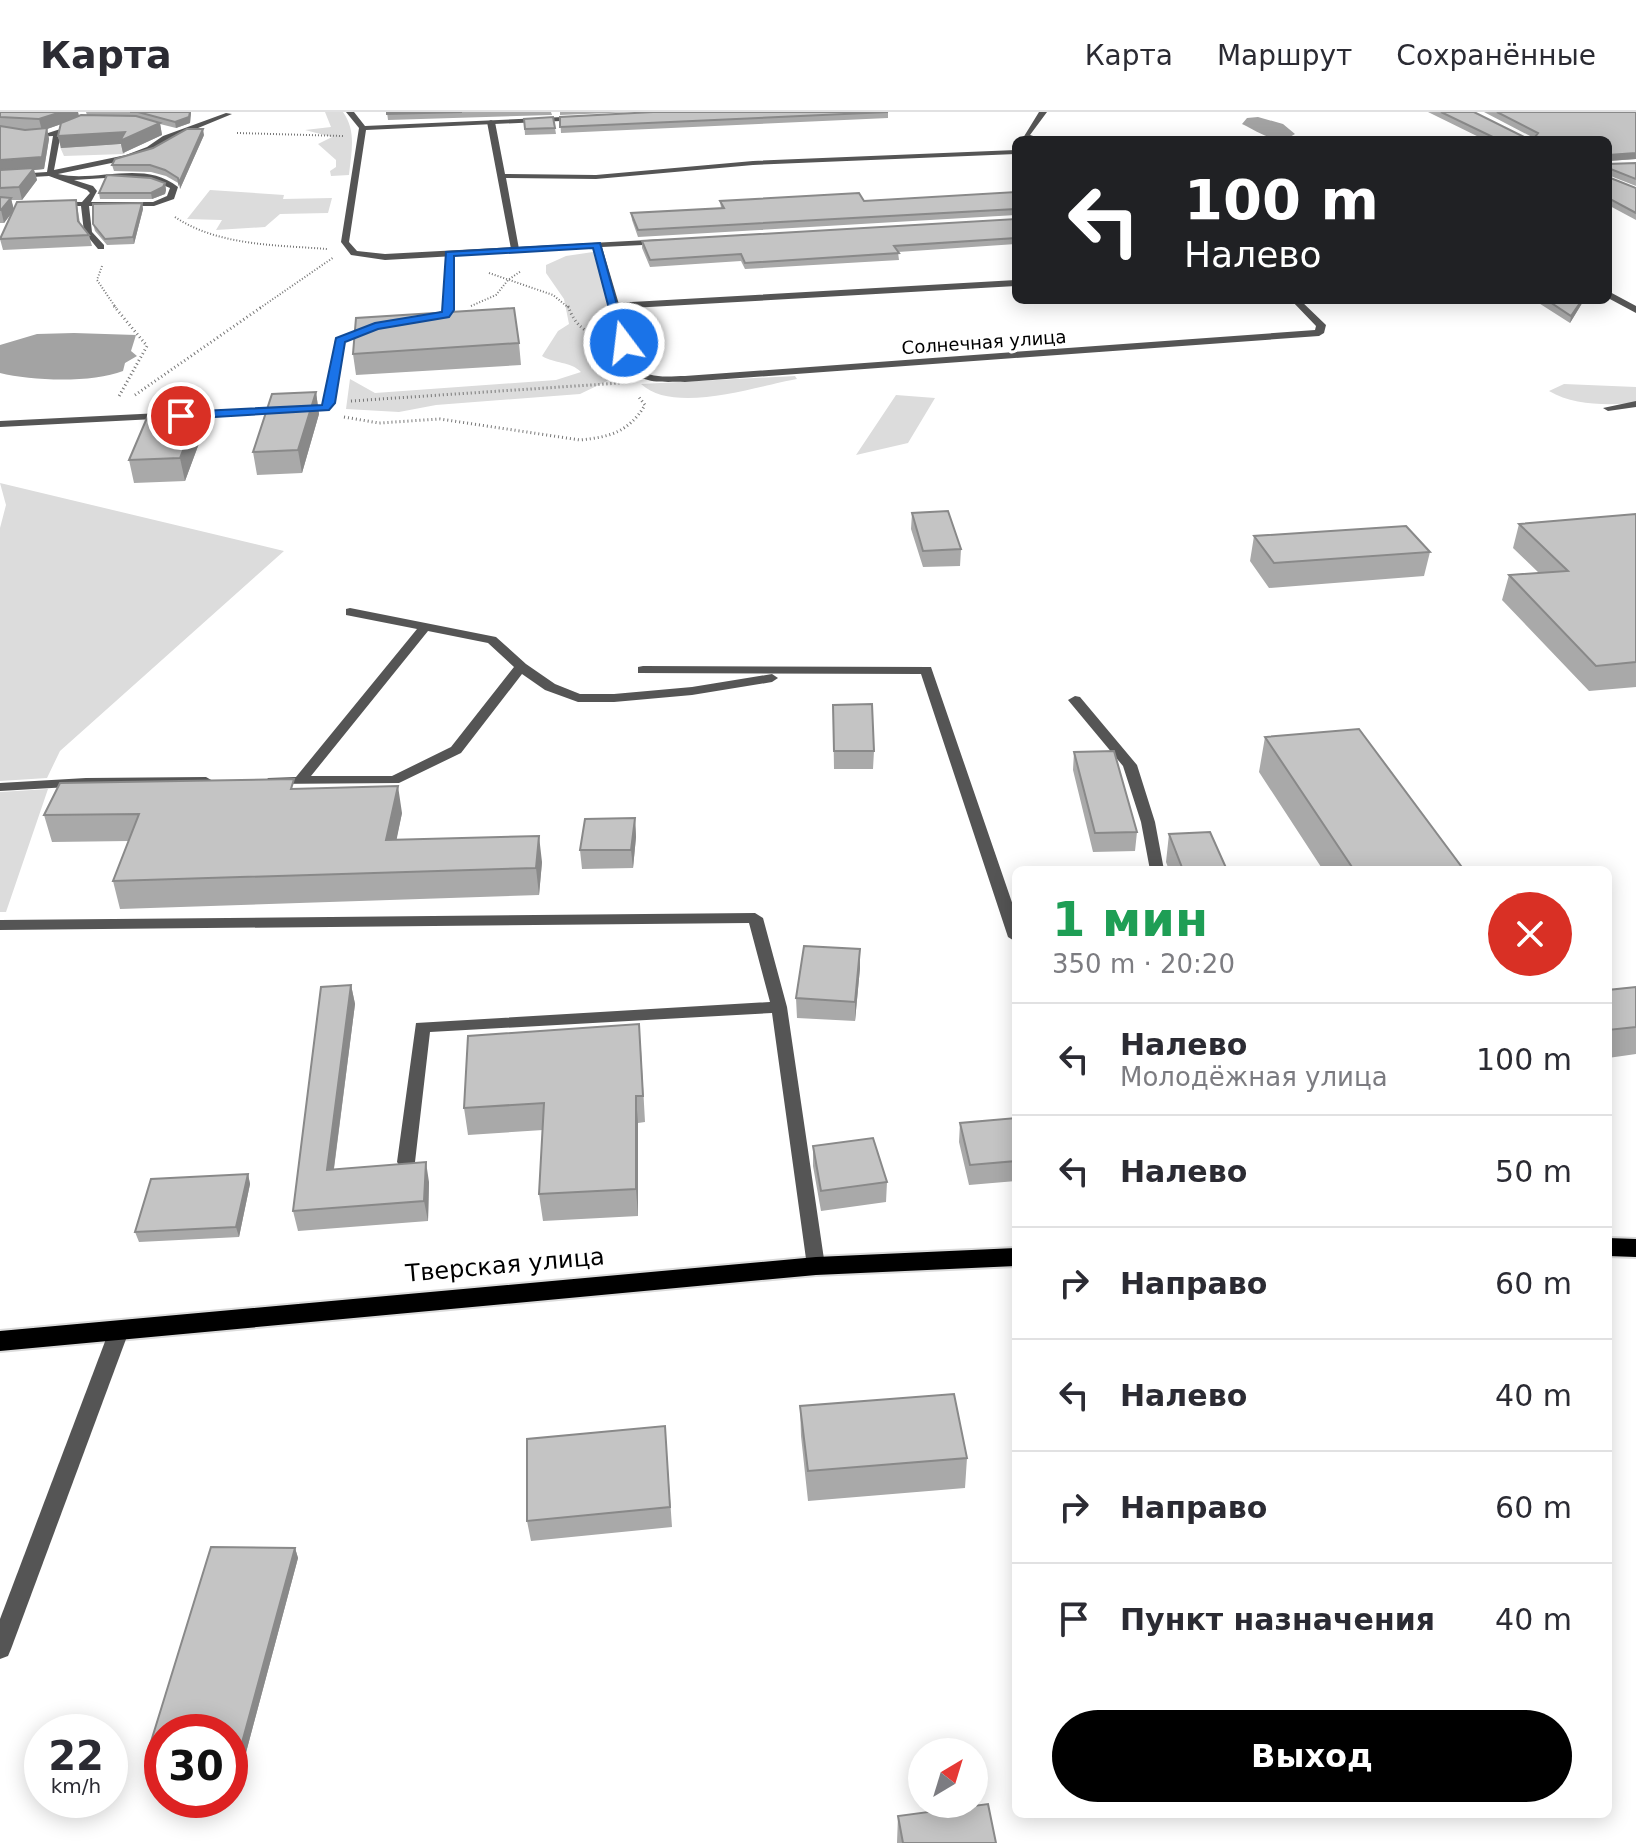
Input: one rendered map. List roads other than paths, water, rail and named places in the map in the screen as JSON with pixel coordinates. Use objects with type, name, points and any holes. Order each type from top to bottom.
[{"type":"main road","points":[[1612,1247],[1636,1248]]},
{"type":"main road","name":"Тверская улица","points":[[0,1341],[317,1309],[816,1266],[1012,1257]]},
{"type":"street","points":[[0,132],[38,136],[57,133],[85,112]]},
{"type":"street","points":[[350,112],[363,131],[345,242],[349,251],[385,257],[450,258],[515,249],[674,241]]},
{"type":"street","points":[[1029,136],[1043,112]]},
{"type":"street","points":[[0,177],[50,174],[141,154],[176,134],[202,127],[228,114]]},
{"type":"street","points":[[363,131],[597,117]]},
{"type":"street","points":[[491,122],[515,249]]},
{"type":"street","points":[[73,124],[87,123]]},
{"type":"street","points":[[163,127],[176,134]]},
{"type":"street","points":[[50,174],[57,133]]},
{"type":"street","points":[[500,176],[596,177],[753,163],[1012,152]]},
{"type":"street","points":[[50,174],[94,193],[85,203],[88,232],[101,247]]},
{"type":"street","points":[[43,204],[154,204],[171,197],[174,187],[169,182],[154,178],[64,178]]},
{"type":"street","points":[[597,245],[614,306],[1012,283]]},
{"type":"street","points":[[422,320],[446,314],[449,310],[450,258]]},
{"type":"street","points":[[1612,296],[1636,310]]},
{"type":"street","name":"Солнечная улица","points":[[614,306],[626,350],[638,374],[651,378],[685,379],[1319,333],[1321,325],[1299,304]]},
{"type":"street","points":[[0,424],[94,421],[327,405],[340,340],[363,329],[392,324]]},
{"type":"street","points":[[1608,408],[1636,404]]},
{"type":"street","points":[[350,612],[492,640],[521,667],[550,687],[578,698],[692,691],[821,670]]},
{"type":"street","points":[[301,780],[425,627]]},
{"type":"street","points":[[255,781],[394,780],[456,750],[521,667]]},
{"type":"street","points":[[643,670],[926,670],[1012,925]]},
{"type":"street","points":[[1075,700],[1130,765],[1148,822],[1156,866]]},
{"type":"street","points":[[0,787],[86,782],[225,781]]},
{"type":"street","points":[[0,925],[755,918],[779,1007],[816,1266]]},
{"type":"street","points":[[406,1162],[422,1027],[779,1007]]},
{"type":"street","points":[[0,1649],[119,1331]]}]
